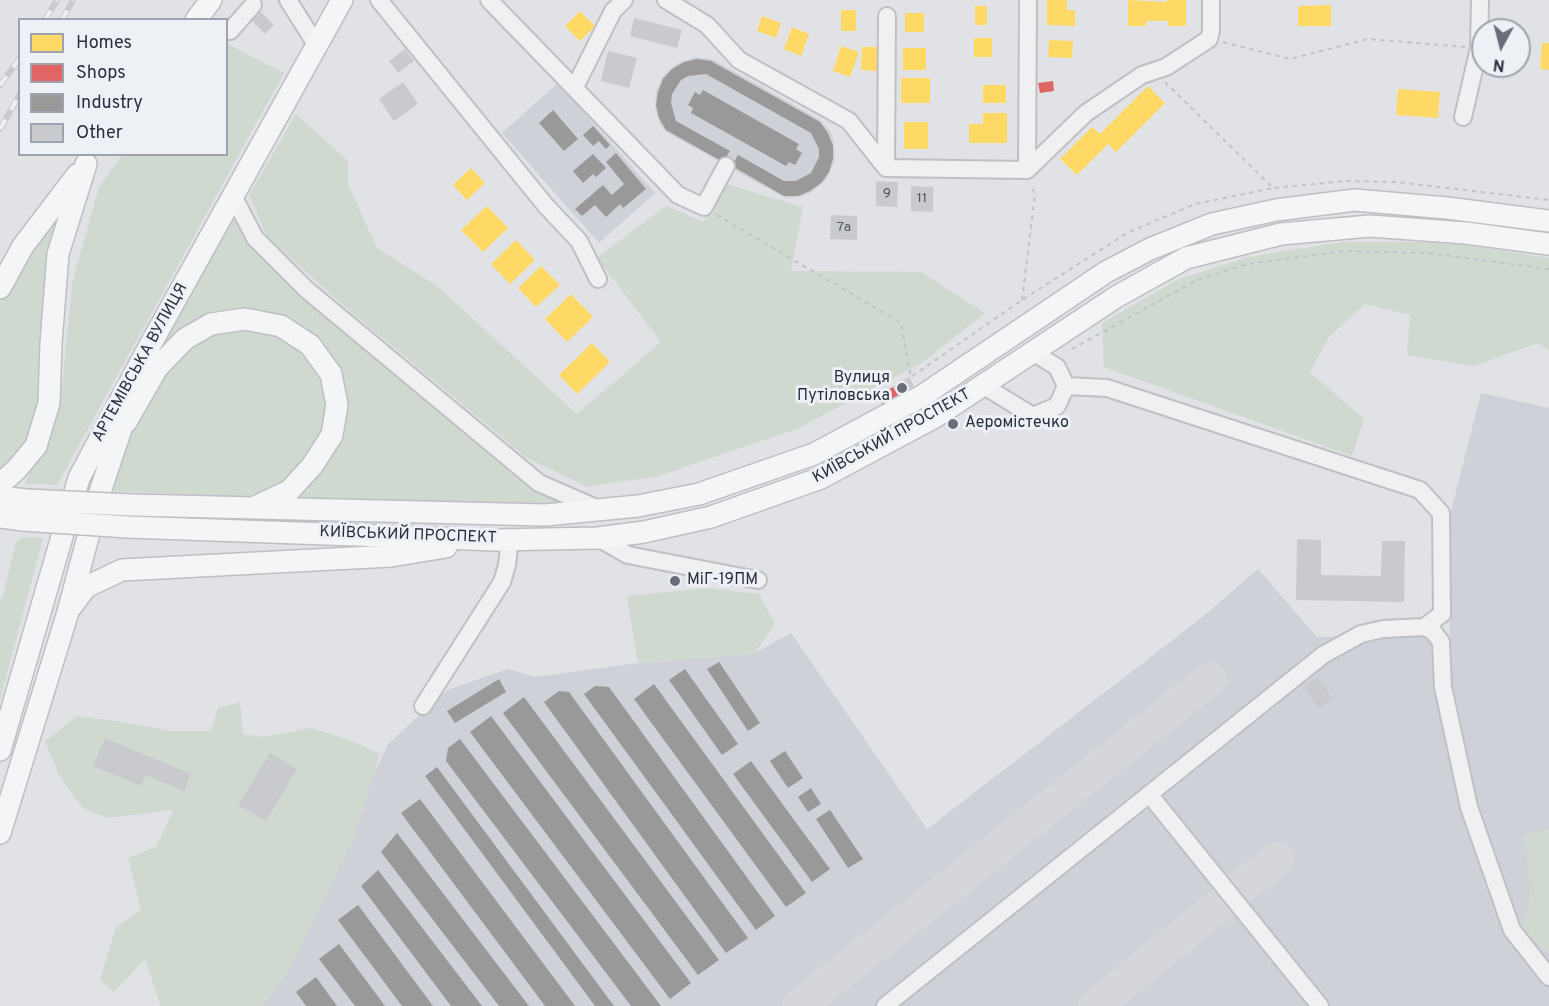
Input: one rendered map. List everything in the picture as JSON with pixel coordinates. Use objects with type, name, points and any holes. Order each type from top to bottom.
[{"type":"main road","points":[[198,18],[211,0]]},
{"type":"main road","name":"АРТЕМІВСЬКА ВУЛИЦЯ","points":[[0,750],[79,478],[149,347],[342,0]]},
{"type":"main road","points":[[0,288],[23,246],[90,159]]},
{"type":"main road","points":[[0,484],[16,470],[36,446],[49,404],[58,254],[90,159]]},
{"type":"main road","name":"КИЇВСЬКИЙ ПРОСПЕКТ","points":[[25,510],[132,505],[546,515],[638,506],[699,494],[814,454],[910,403],[1106,272],[1150,249],[1212,224],[1247,215],[1355,200],[1447,208],[1549,221]]},
{"type":"main road","name":"КИЇВСЬКИЙ ПРОСПЕКТ","points":[[25,510],[128,527],[503,539],[597,538],[644,532],[711,517],[821,478],[935,417],[1116,297],[1186,258],[1281,234],[1370,226],[1466,232],[1549,244]]},
{"type":"main road","points":[[119,433],[157,368],[185,339],[211,324],[245,319],[280,326],[310,345],[326,367],[331,374],[337,405],[332,435],[312,465],[289,491],[253,508]]},
{"type":"main road","points":[[1011,335],[1034,353]]},
{"type":"main road","points":[[1,830],[68,612],[100,492],[149,347]]},
{"type":"main road","points":[[969,363],[984,386]]},
{"type":"main road","points":[[0,497],[25,510]]},
{"type":"main road","points":[[638,506],[632,516],[634,526],[644,532]]},
{"type":"main road","points":[[0,517],[25,510]]},
{"type":"main road","points":[[597,538],[606,528],[606,520],[602,511]]},
{"type":"main road","points":[[68,612],[86,587],[122,570],[391,556],[503,539]]},
{"type":"street","points":[[288,0],[317,46]]},
{"type":"street","points":[[379,0],[539,197],[579,241],[598,279]]},
{"type":"street","points":[[489,0],[678,195],[704,207],[726,166]]},
{"type":"street","points":[[575,87],[613,11],[624,0]]},
{"type":"street","points":[[666,0],[707,25],[739,60],[849,121],[886,168]]},
{"type":"street","points":[[1027,170],[1028,0]]},
{"type":"street","points":[[886,168],[1027,170],[1086,113],[1142,75],[1166,67],[1209,39],[1210,0]]},
{"type":"street","points":[[1480,0],[1480,18]]},
{"type":"street","points":[[228,30],[253,5]]},
{"type":"street","points":[[886,168],[887,16]]},
{"type":"street","points":[[1463,117],[1472,78]]},
{"type":"street","points":[[233,196],[255,238],[307,290],[539,483],[602,511]]},
{"type":"street","points":[[1034,353],[1057,367],[1066,386]]},
{"type":"street","points":[[984,386],[1033,416],[1056,406],[1066,386]]},
{"type":"street","points":[[1066,386],[1107,388],[1420,490],[1441,513],[1442,614],[1424,627]]},
{"type":"street","points":[[597,538],[627,555],[758,580]]},
{"type":"street","points":[[423,706],[502,582],[507,565],[503,539]]},
{"type":"street","points":[[885,1006],[1323,655],[1361,634],[1383,629],[1424,627],[1433,631],[1441,642],[1443,687],[1469,807],[1512,930],[1549,977]]},
{"type":"street","points":[[1149,794],[1320,1006]]},
{"type":"path","points":[[1209,39],[1290,59],[1368,39],[1471,47]]},
{"type":"path","points":[[1154,71],[1273,188]]},
{"type":"path","points":[[1022,300],[1035,194],[1027,170]]},
{"type":"path","points":[[704,207],[901,323],[911,376],[1022,300],[1127,233],[1196,204],[1273,188],[1345,181],[1397,182],[1549,200]]},
{"type":"path","points":[[1072,350],[1197,280],[1247,264],[1356,251],[1427,253],[1549,268]]},
{"type":"shaded area","points":[[228,45],[284,73],[57,485],[25,484],[61,398],[72,284],[99,187],[121,156],[228,156]]},
{"type":"shaded area","points":[[695,57],[712,59],[819,119],[831,132],[834,145],[835,160],[826,180],[812,192],[800,197],[785,198],[666,132],[660,125],[655,108],[656,91],[662,77],[676,64]]},
{"type":"shaded area","points":[[558,83],[655,193],[599,243],[502,133]]},
{"type":"shaded area","points":[[296,114],[348,161],[348,184],[377,248],[437,286],[577,414],[661,342],[597,258],[666,206],[704,222],[726,184],[803,207],[791,271],[921,272],[985,313],[923,362],[797,429],[658,476],[588,487],[527,458],[345,307],[267,237],[249,195]]},
{"type":"shaded area","points":[[57,215],[50,257],[37,409],[28,437],[17,457],[0,469],[0,304],[10,283]]},
{"type":"shaded area","points":[[229,215],[270,266],[536,486],[572,504],[278,501],[346,403],[342,374],[329,353],[313,338],[252,311],[221,311],[193,321],[171,338],[157,357],[154,356]]},
{"type":"shaded area","points":[[1342,242],[1445,242],[1549,258],[1549,351],[1538,343],[1474,366],[1407,355],[1410,315],[1365,304],[1329,337],[1310,372],[1364,419],[1352,456],[1104,367],[1102,323],[1179,279],[1248,257]]},
{"type":"shaded area","points":[[246,327],[278,334],[305,353],[329,387],[323,434],[292,475],[269,490],[244,497],[110,491],[131,434],[169,368],[193,343],[217,331]]},
{"type":"shaded area","points":[[1481,393],[1549,408],[1549,1006],[261,1006],[280,960],[389,743],[447,690],[508,669],[536,677],[638,663],[753,654],[791,633],[927,829],[1200,619],[1258,569],[1317,637],[1450,636],[1447,527]]},
{"type":"shaded area","points":[[23,537],[43,538],[0,700],[0,601],[16,542]]},
{"type":"shaded area","points":[[706,588],[759,594],[775,624],[754,654],[638,663],[627,596]]},
{"type":"shaded area","points":[[240,702],[243,734],[263,737],[311,728],[350,740],[380,754],[353,840],[287,975],[262,1006],[161,1006],[145,959],[114,992],[100,980],[116,927],[141,910],[128,858],[156,847],[173,810],[107,818],[83,808],[61,779],[45,741],[77,716],[170,731],[211,731],[218,708]]},
{"type":"shaded area","points":[[1549,829],[1549,951],[1540,947],[1522,928],[1527,914],[1530,887],[1525,835]]},
{"type":"building: Homes","points":[[1047,0],[1067,0],[1067,10],[1075,10],[1075,26],[1047,25]]},
{"type":"building: Homes","points":[[1128,0],[1167,2],[1167,0],[1186,0],[1186,26],[1168,26],[1168,21],[1146,21],[1146,26],[1128,26]]},
{"type":"building: Homes","points":[[1331,5],[1331,26],[1298,26],[1298,6]]},
{"type":"building: Homes","points":[[975,6],[987,6],[987,25],[975,25]]},
{"type":"building: Homes","points":[[841,10],[856,10],[856,31],[841,31]]},
{"type":"building: Homes","points":[[580,11],[595,26],[580,41],[565,26]]},
{"type":"building: Homes","points":[[905,13],[924,13],[924,32],[905,32]]},
{"type":"building: Homes","points":[[762,16],[781,23],[776,38],[757,31]]},
{"type":"building: Homes","points":[[792,27],[809,34],[801,56],[784,49]]},
{"type":"building: Homes","points":[[974,38],[992,38],[992,57],[974,57]]},
{"type":"building: Homes","points":[[1049,40],[1073,41],[1072,58],[1048,57]]},
{"type":"building: Homes","points":[[1542,43],[1549,43],[1549,70],[1540,69]]},
{"type":"building: Homes","points":[[841,46],[859,52],[850,77],[833,71]]},
{"type":"building: Homes","points":[[862,47],[878,47],[878,71],[861,70]]},
{"type":"building: Homes","points":[[903,48],[926,48],[926,70],[903,70]]},
{"type":"building: Homes","points":[[901,78],[930,78],[930,103],[901,103]]},
{"type":"building: Homes","points":[[983,85],[1006,85],[1006,103],[983,103]]},
{"type":"building: Homes","points":[[1148,86],[1165,103],[1116,152],[1108,144],[1077,175],[1060,159],[1092,127],[1100,134]]},
{"type":"building: Homes","points":[[1398,89],[1440,92],[1438,118],[1396,115]]},
{"type":"building: Homes","points":[[983,113],[1007,113],[1007,143],[969,143],[969,124],[983,124]]},
{"type":"building: Homes","points":[[904,122],[928,122],[928,149],[904,149]]},
{"type":"building: Homes","points":[[471,168],[485,183],[467,200],[453,185]]},
{"type":"building: Homes","points":[[487,206],[508,228],[483,252],[461,230]]},
{"type":"building: Homes","points":[[516,240],[535,260],[510,284],[491,264]]},
{"type":"building: Homes","points":[[541,266],[560,285],[536,307],[518,288]]},
{"type":"building: Homes","points":[[571,294],[593,317],[567,342],[545,319]]},
{"type":"building: Homes","points":[[592,343],[610,362],[577,394],[559,375]]},
{"type":"building: Shops","points":[[1053,81],[1054,91],[1040,93],[1038,83]]},
{"type":"building: Shops","points":[[893,387],[898,395],[882,404],[877,395]]},
{"type":"building: Industry","points":[[697,59],[711,61],[820,122],[833,146],[833,159],[829,172],[821,183],[798,196],[784,196],[732,166],[738,155],[784,181],[796,181],[811,173],[819,157],[819,149],[811,133],[706,74],[688,76],[681,80],[672,94],[671,103],[676,121],[730,151],[723,162],[666,130],[659,118],[656,105],[663,79],[672,69],[684,62]]},
{"type":"building: Industry","points":[[703,90],[799,144],[796,149],[802,153],[795,165],[789,162],[786,166],[691,113],[693,108],[688,105],[695,92],[700,95]]},
{"type":"building: Industry","points":[[553,110],[578,139],[564,151],[539,123]]},
{"type":"building: Industry","points":[[593,126],[610,145],[606,149],[599,141],[593,146],[583,135]]},
{"type":"building: Industry","points":[[616,153],[646,189],[623,208],[620,204],[606,217],[595,205],[582,216],[575,209],[603,185],[612,195],[624,184],[606,162]]},
{"type":"building: Industry","points":[[593,154],[606,168],[596,177],[593,174],[583,183],[573,171]]},
{"type":"building: Industry","points":[[719,662],[760,723],[748,731],[707,669]]},
{"type":"building: Industry","points":[[685,669],[738,744],[722,755],[669,680]]},
{"type":"building: Industry","points":[[499,679],[506,692],[455,723],[447,711]]},
{"type":"building: Industry","points":[[654,684],[806,893],[786,907],[634,699]]},
{"type":"building: Industry","points":[[595,686],[609,687],[775,916],[756,930],[584,694]]},
{"type":"building: Industry","points":[[559,691],[569,692],[748,938],[726,953],[544,702]]},
{"type":"building: Industry","points":[[524,697],[719,960],[698,975],[503,713]]},
{"type":"building: Industry","points":[[491,716],[691,983],[670,999],[470,732]]},
{"type":"building: Industry","points":[[460,739],[661,1006],[631,1006],[446,761],[448,748]]},
{"type":"building: Industry","points":[[785,751],[803,778],[788,788],[770,761]]},
{"type":"building: Industry","points":[[751,761],[830,869],[812,882],[733,774]]},
{"type":"building: Industry","points":[[437,767],[614,1006],[595,1006],[425,776]]},
{"type":"building: Industry","points":[[811,788],[821,804],[808,812],[798,797]]},
{"type":"building: Industry","points":[[420,799],[575,1006],[545,1006],[401,813]]},
{"type":"building: Industry","points":[[830,810],[863,859],[848,868],[816,819]]},
{"type":"building: Industry","points":[[397,833],[529,1006],[499,1006],[381,852]]},
{"type":"building: Industry","points":[[378,870],[482,1006],[451,1006],[361,886]]},
{"type":"building: Industry","points":[[358,905],[433,1006],[402,1006],[338,920]]},
{"type":"building: Industry","points":[[339,944],[385,1006],[355,1006],[319,959]]},
{"type":"building: Industry","points":[[316,977],[337,1006],[306,1006],[296,992]]},
{"type":"building: Other","points":[[261,12],[274,25],[265,34],[252,21]]},
{"type":"building: Other","points":[[634,18],[682,30],[677,48],[630,36]]},
{"type":"building: Other","points":[[405,49],[414,61],[398,73],[389,61]]},
{"type":"building: Other","points":[[608,51],[637,58],[629,88],[601,81]]},
{"type":"building: Other","points":[[403,82],[418,104],[394,121],[379,99]]},
{"type":"building: Other","points":[[876,181],[898,182],[897,207],[876,206]]},
{"type":"building: Other","points":[[911,186],[933,187],[933,212],[911,211]]},
{"type":"building: Other","points":[[831,215],[857,216],[857,240],[830,239]]},
{"type":"building: Other","points":[[909,377],[914,386],[898,395],[893,387]]},
{"type":"building: Other","points":[[1297,539],[1321,540],[1321,575],[1381,576],[1382,541],[1405,541],[1404,602],[1296,600]]},
{"type":"building: Other","points":[[1317,677],[1333,699],[1319,709],[1304,687]]},
{"type":"building: Other","points":[[105,738],[191,774],[184,791],[145,775],[141,786],[93,766]]},
{"type":"building: Other","points":[[270,753],[297,769],[266,821],[238,805]]},
{"type":"taxiway","points":[[799,1006],[1210,679]]},
{"type":"taxiway","points":[[1095,1006],[1277,859]]},
{"type":"railway","points":[[46,18],[57,0]]},
{"type":"railway","points":[[63,18],[73,0]]},
{"type":"railway","points":[[0,85],[18,61]]},
{"type":"railway","points":[[0,129],[18,98]]},
{"type":"place","name":"Вулиця Путіловська","points":[[902,388]]},
{"type":"place","name":"Аеромістечко","points":[[953,424]]},
{"type":"place","name":"МіГ-19ПМ","points":[[675,581]]}]
